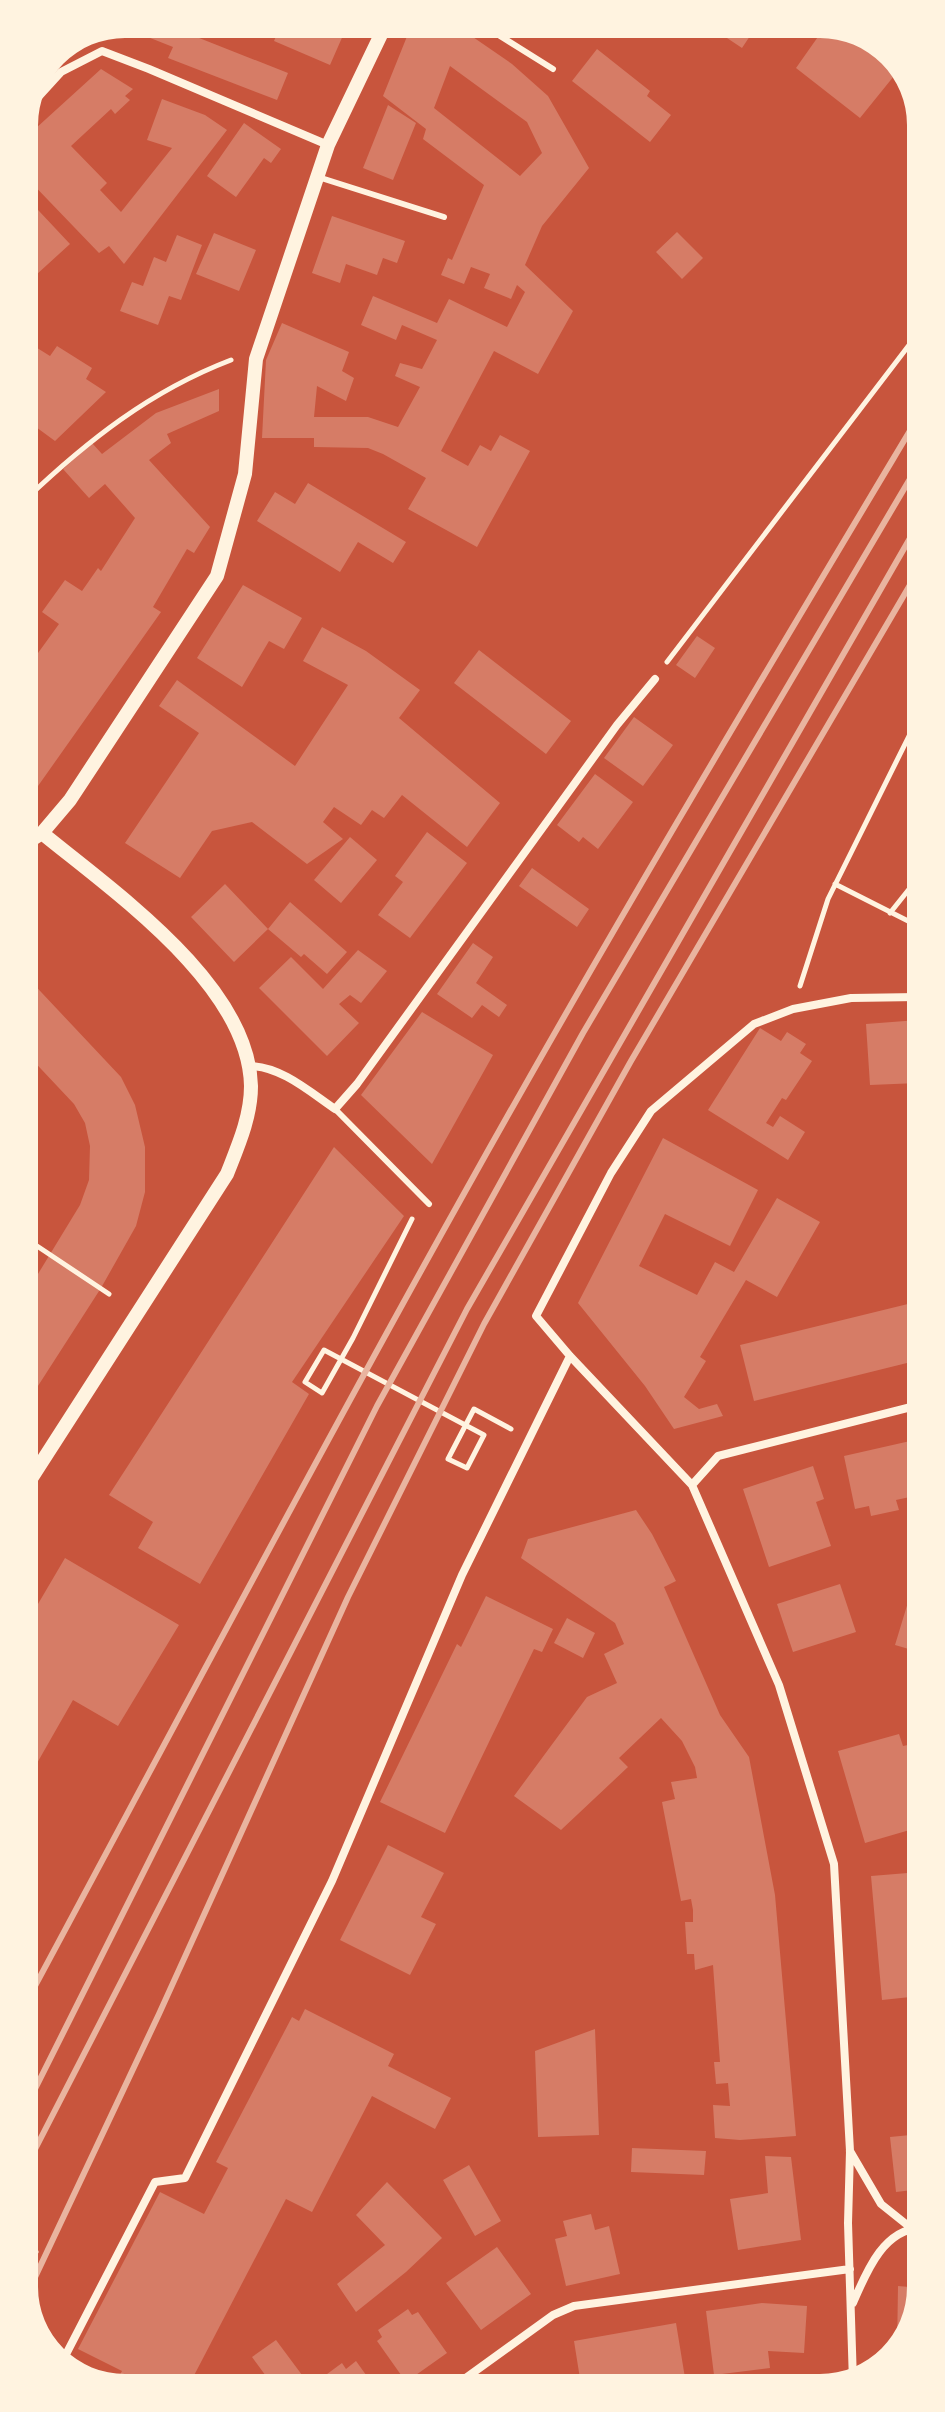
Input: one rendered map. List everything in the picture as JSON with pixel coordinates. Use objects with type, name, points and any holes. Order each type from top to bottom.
[{"type":"street","points":[[38,836],[70,800],[217,576],[245,474],[256,359],[328,145],[379,38]]},
{"type":"street","points":[[46,88],[61,72],[102,51],[328,145]]},
{"type":"street","points":[[249,1066],[273,1070],[335,1109],[366,1071],[617,725],[655,679]]},
{"type":"street","points":[[38,1468],[227,1174],[245,1131],[251,1088],[249,1066],[240,1035],[228,1010],[206,979],[148,922],[42,833]]},
{"type":"street","points":[[853,2367],[850,2151],[834,1864],[779,1685],[692,1485],[536,1316],[619,1161],[651,1111],[754,1024],[793,1009],[851,998],[907,997]]},
{"type":"street","points":[[67,2352],[155,2182],[185,2178],[332,1881],[462,1575],[570,1356]]},
{"type":"street","points":[[692,1485],[718,1456],[907,1408]]},
{"type":"street","points":[[850,2151],[881,2204],[907,2222]]},
{"type":"street","points":[[853,2303],[867,2272],[885,2246],[897,2235],[907,2231]]},
{"type":"street","points":[[471,2374],[553,2315],[574,2306],[850,2269]]},
{"type":"lane","points":[[503,38],[553,69]]},
{"type":"lane","points":[[318,176],[444,217]]},
{"type":"lane","points":[[335,1109],[429,1204]]},
{"type":"path","points":[[655,679],[907,348]]},
{"type":"path","points":[[38,488],[73,455],[146,400],[230,360],[256,359]]},
{"type":"path","points":[[793,1009],[828,899],[907,740]]},
{"type":"path","points":[[835,884],[907,921]]},
{"type":"path","points":[[890,913],[907,892]]},
{"type":"path","points":[[412,1218],[353,1338],[322,1393],[305,1382],[324,1350],[484,1435],[467,1468],[448,1459],[474,1409],[529,1439]]},
{"type":"path","points":[[38,1247],[109,1294]]},
{"type":"building","points":[[150,38],[199,38],[288,73],[277,100],[168,58],[173,47]]},
{"type":"building","points":[[275,38],[342,38],[330,65],[274,41]]},
{"type":"building","points":[[406,38],[474,38],[512,64],[548,96],[589,168],[542,226],[525,265],[573,311],[538,374],[494,351],[441,451],[468,466],[480,445],[491,451],[500,435],[530,451],[477,547],[408,509],[426,478],[383,454],[368,448],[314,447],[314,438],[262,438],[266,360],[282,323],[349,352],[342,371],[354,378],[346,401],[317,386],[314,417],[368,417],[398,427],[420,387],[395,376],[400,363],[422,369],[437,340],[402,325],[396,340],[361,325],[373,296],[437,323],[449,299],[507,327],[525,292],[517,285],[511,299],[484,288],[490,274],[471,267],[464,284],[441,275],[448,258],[452,260],[484,185],[423,139],[426,129],[383,96]],"holes":[[[450,66],[527,122],[542,153],[520,176],[434,108]]]},
{"type":"building","points":[[727,38],[749,38],[742,48]]},
{"type":"building","points":[[817,38],[826,38],[864,50],[882,63],[893,78],[860,118],[796,68]]},
{"type":"building","points":[[597,49],[650,91],[647,96],[671,115],[650,142],[572,81]]},
{"type":"building","points":[[101,69],[133,89],[125,96],[130,100],[115,114],[111,109],[71,146],[107,183],[100,190],[121,212],[172,148],[147,140],[162,99],[205,115],[227,130],[124,264],[109,246],[99,253],[38,190],[38,126]]},
{"type":"building","points":[[388,105],[416,123],[393,180],[363,168]]},
{"type":"building","points":[[244,123],[281,149],[271,163],[264,158],[236,197],[207,176]]},
{"type":"building","points":[[38,210],[70,244],[38,273]]},
{"type":"building","points":[[332,216],[405,241],[397,263],[383,258],[377,275],[346,264],[340,283],[312,273]]},
{"type":"building","points":[[677,232],[703,258],[682,279],[656,252]]},
{"type":"building","points":[[214,233],[256,250],[239,291],[196,274]]},
{"type":"building","points":[[177,235],[202,245],[181,300],[169,296],[158,325],[120,311],[132,282],[143,286],[154,257],[166,262]]},
{"type":"building","points":[[57,346],[92,368],[86,379],[106,392],[55,441],[38,429],[38,348],[50,356]]},
{"type":"building","points":[[219,389],[219,411],[167,434],[171,443],[149,460],[210,527],[194,553],[187,549],[153,607],[161,612],[38,786],[38,653],[59,624],[42,612],[65,580],[82,591],[98,568],[101,571],[135,518],[105,484],[89,498],[63,469],[92,443],[102,454],[156,413]]},
{"type":"building","points":[[308,483],[406,542],[393,563],[358,542],[340,572],[257,521],[275,492],[295,504]]},
{"type":"building","points":[[243,585],[302,618],[284,649],[269,641],[242,687],[197,658]]},
{"type":"building","points":[[322,627],[366,651],[420,690],[399,718],[500,803],[467,847],[402,795],[384,818],[372,810],[361,825],[334,807],[323,822],[343,839],[307,864],[252,822],[212,831],[180,878],[125,843],[199,733],[159,706],[177,680],[295,766],[348,685],[303,661]]},
{"type":"building","points":[[697,636],[715,648],[695,678],[676,665]]},
{"type":"building","points":[[479,650],[571,721],[546,754],[454,683]]},
{"type":"building","points":[[634,717],[673,745],[643,786],[604,758]]},
{"type":"building","points":[[595,774],[633,802],[598,849],[583,837],[579,842],[557,825]]},
{"type":"building","points":[[427,832],[467,863],[410,938],[378,915],[403,882],[395,876]]},
{"type":"building","points":[[350,837],[377,860],[341,903],[314,880]]},
{"type":"building","points":[[532,868],[589,909],[577,927],[519,886]]},
{"type":"building","points":[[225,884],[268,929],[234,962],[191,917]]},
{"type":"building","points":[[290,902],[347,952],[327,974],[268,929]]},
{"type":"building","points":[[473,943],[493,957],[476,983],[507,1005],[499,1017],[482,1005],[472,1018],[437,994]]},
{"type":"building","points":[[358,950],[387,971],[361,1003],[350,995],[339,1004],[359,1023],[327,1056],[259,988],[291,957],[323,989]]},
{"type":"building","points":[[38,989],[121,1077],[135,1105],[145,1147],[145,1192],[136,1226],[101,1288],[38,1386],[38,1274],[80,1205],[89,1180],[90,1146],[85,1123],[74,1104],[38,1066]]},
{"type":"building","points":[[422,1012],[493,1055],[432,1164],[361,1095]]},
{"type":"building","points":[[907,1021],[907,1083],[870,1085],[866,1024]]},
{"type":"building","points":[[760,1028],[781,1041],[787,1032],[806,1044],[800,1053],[812,1061],[766,1123],[773,1127],[780,1116],[805,1132],[788,1160],[708,1110]]},
{"type":"building","points":[[663,1138],[758,1190],[730,1246],[665,1214],[639,1266],[697,1295],[715,1262],[734,1272],[777,1198],[820,1222],[777,1297],[746,1280],[700,1357],[706,1361],[684,1397],[699,1409],[717,1404],[723,1416],[674,1429],[645,1386],[578,1303]]},
{"type":"building","points":[[334,1147],[404,1216],[292,1382],[309,1394],[200,1584],[138,1548],[153,1522],[109,1495]]},
{"type":"building","points":[[907,1304],[907,1363],[754,1401],[740,1345]]},
{"type":"building","points":[[907,1442],[907,1498],[896,1500],[899,1510],[871,1516],[869,1506],[855,1509],[844,1456]]},
{"type":"building","points":[[813,1466],[824,1499],[816,1502],[831,1546],[769,1567],[743,1489]]},
{"type":"building","points":[[636,1510],[676,1581],[664,1587],[720,1715],[749,1757],[775,1895],[796,2136],[740,2140],[715,2138],[713,2105],[730,2106],[728,2083],[716,2084],[714,2062],[720,2062],[713,1965],[695,1970],[694,1954],[687,1954],[685,1922],[693,1922],[693,1910],[691,1899],[681,1901],[662,1802],[675,1799],[671,1782],[697,1778],[682,1741],[661,1718],[619,1758],[628,1767],[561,1830],[514,1796],[587,1697],[617,1683],[604,1654],[624,1644],[615,1623],[521,1558],[528,1539]]},
{"type":"building","points":[[65,1558],[179,1625],[118,1726],[73,1700],[38,1761],[38,1604]]},
{"type":"building","points":[[840,1584],[856,1632],[793,1652],[777,1604]]},
{"type":"building","points":[[486,1596],[553,1629],[542,1652],[534,1649],[445,1833],[380,1802],[457,1644],[461,1647]]},
{"type":"building","points":[[907,1606],[907,1648],[895,1645]]},
{"type":"building","points":[[567,1618],[595,1633],[583,1658],[554,1643]]},
{"type":"building","points":[[899,1734],[903,1746],[907,1745],[907,1831],[865,1843],[838,1751]]},
{"type":"building","points":[[388,1845],[444,1873],[421,1917],[436,1924],[410,1975],[340,1940]]},
{"type":"building","points":[[907,1873],[907,1997],[882,2000],[871,1876]]},
{"type":"building","points":[[305,2009],[394,2054],[388,2066],[451,2098],[435,2129],[372,2096],[312,2212],[286,2199],[195,2374],[120,2374],[122,2371],[78,2349],[160,2192],[204,2214],[228,2168],[216,2162],[292,2017],[299,2021]]},
{"type":"building","points":[[595,2029],[599,2135],[538,2137],[535,2051]]},
{"type":"building","points":[[907,2135],[907,2191],[896,2192],[890,2137]]},
{"type":"building","points":[[632,2148],[706,2151],[704,2175],[631,2172]]},
{"type":"building","points":[[765,2156],[791,2157],[801,2240],[738,2250],[730,2199],[768,2193]]},
{"type":"building","points":[[469,2165],[501,2221],[475,2236],[443,2180]]},
{"type":"building","points":[[387,2182],[442,2238],[356,2312],[337,2284],[385,2245],[356,2215]]},
{"type":"building","points":[[591,2214],[595,2230],[609,2226],[620,2274],[566,2286],[555,2239],[567,2236],[563,2221]]},
{"type":"building","points":[[497,2247],[531,2294],[481,2330],[446,2283]]},
{"type":"building","points":[[898,2286],[907,2287],[904,2310],[897,2325]]},
{"type":"building","points":[[762,2303],[807,2306],[804,2353],[768,2351],[770,2368],[714,2374],[706,2311]]},
{"type":"building","points":[[408,2309],[412,2315],[418,2312],[447,2353],[417,2374],[400,2374],[377,2341],[382,2337],[378,2330]]},
{"type":"building","points":[[676,2323],[684,2374],[579,2374],[574,2341]]},
{"type":"building","points":[[276,2340],[301,2374],[264,2374],[252,2357]]},
{"type":"building","points":[[356,2361],[365,2374],[327,2374],[342,2363],[346,2369]]},
{"type":"railway","points":[[38,1980],[466,1190],[632,899],[907,436]]},
{"type":"railway","points":[[38,2083],[377,1406],[583,1033],[907,484]]},
{"type":"railway","points":[[38,2143],[467,1309],[907,543]]},
{"type":"railway","points":[[38,2271],[159,2014],[348,1597],[484,1324],[631,1061],[907,590]]}]
